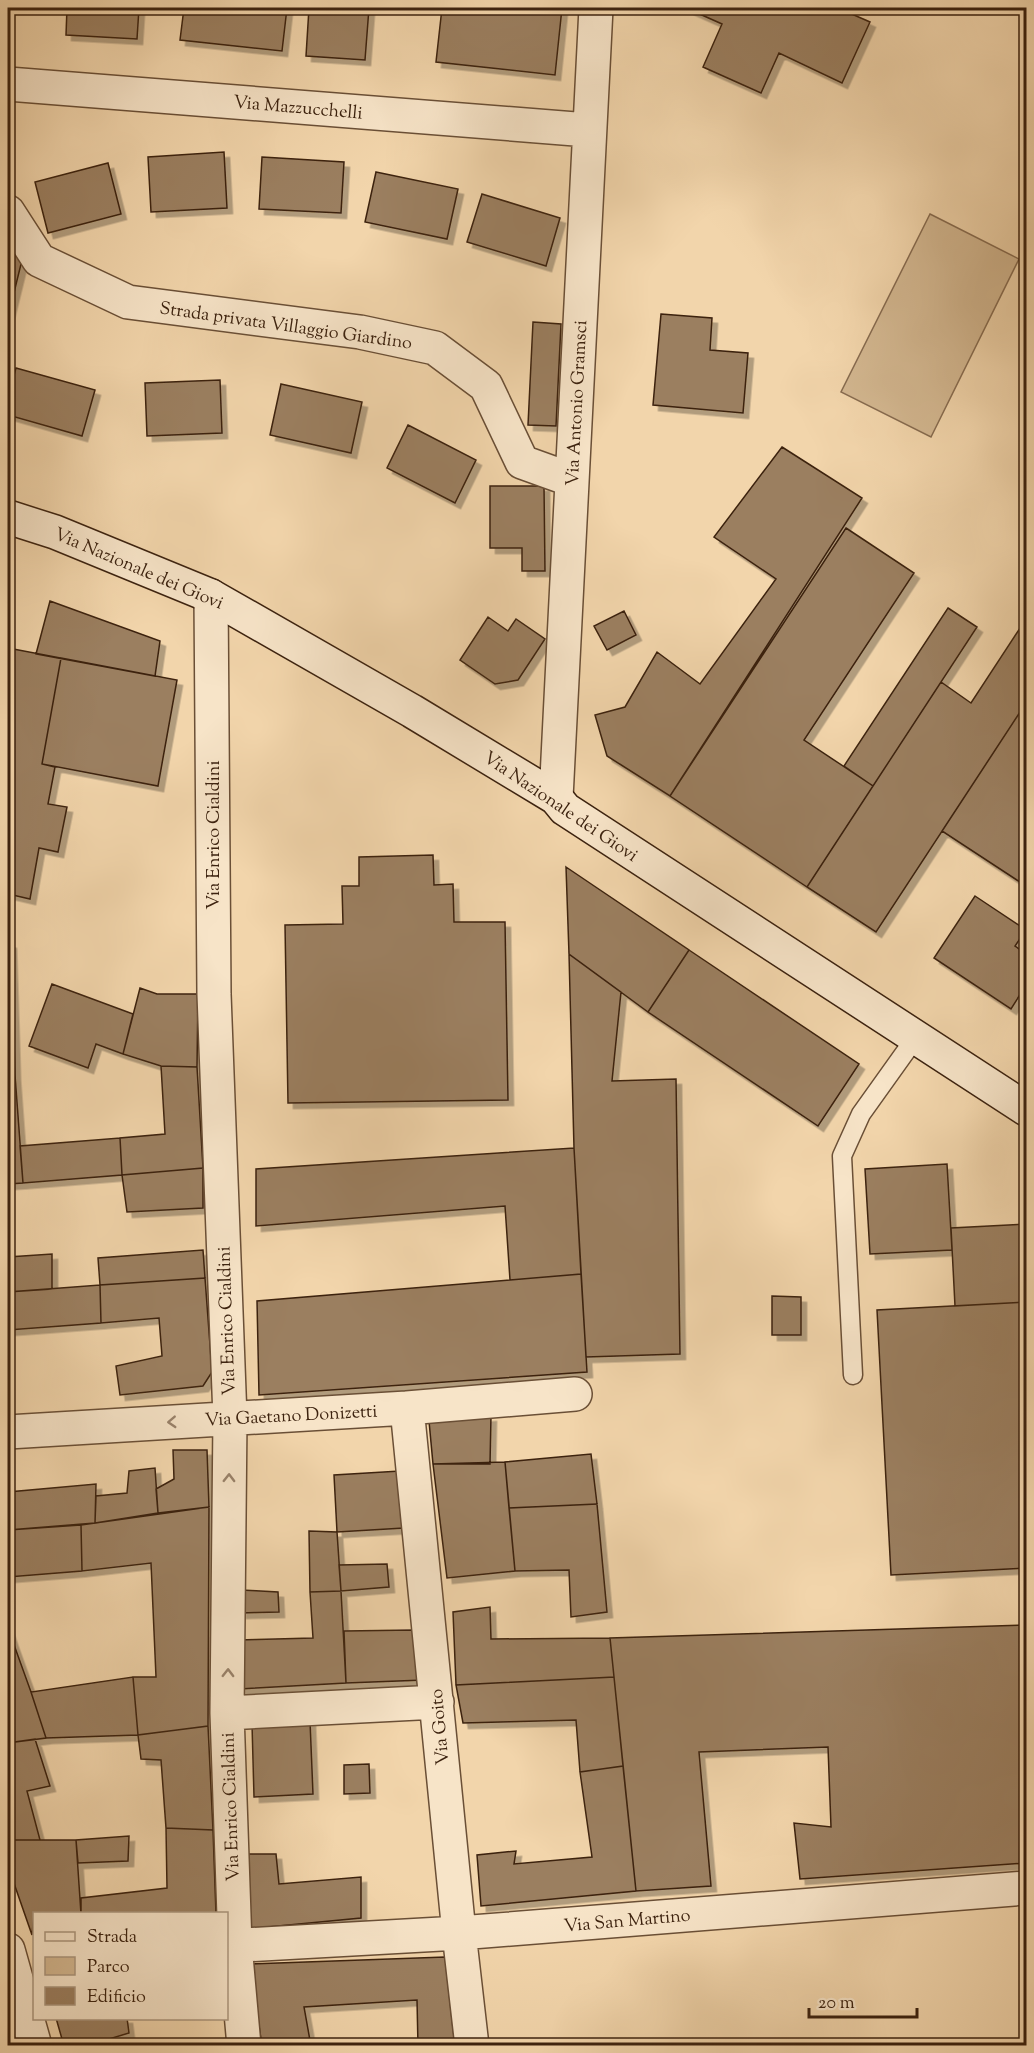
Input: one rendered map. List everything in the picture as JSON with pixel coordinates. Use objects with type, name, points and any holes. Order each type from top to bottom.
[{"type":"street","name":"Via Antonio Gramsci","points":[[556,798],[588,130],[596,8]]},
{"type":"street","name":"Via Mazzucchelli","points":[[8,84],[588,130]]},
{"type":"street","name":"Strada privata Villaggio Giardino","points":[[8,212],[39,260],[128,302],[360,332],[435,348],[486,386],[522,462],[572,480]]},
{"type":"street","name":"Via Nazionale dei Giovi","points":[[8,518],[55,532],[211,596],[412,711],[556,798],[565,810],[1026,1109]]},
{"type":"street","name":"Via Enrico Cialdini","points":[[211,596],[214,994],[230,1418],[227,1713],[231,1946],[244,2046]]},
{"type":"street","name":"Via Gaetano Donizetti","points":[[8,1432],[407,1408],[575,1394]]},
{"type":"street","name":"Via Goito","points":[[407,1408],[472,2046]]},
{"type":"street","points":[[227,1713],[437,1702]]},
{"type":"street","name":"Via San Martino","points":[[231,1946],[459,1933],[1026,1888]]},
{"type":"street","points":[[15,1960],[35,2046]]},
{"type":"lane","points":[[853,1375],[843,1156],[861,1114],[916,1037]]},
{"type":"green space","points":[[930,214],[1019,259],[931,437],[841,392]]},
{"type":"building","points":[[67,8],[139,8],[137,39],[66,35]]},
{"type":"building","points":[[184,8],[287,8],[282,51],[180,40]]},
{"type":"building","points":[[309,8],[369,8],[365,60],[306,56]]},
{"type":"building","points":[[442,8],[562,8],[555,75],[436,62]]},
{"type":"building","points":[[686,8],[838,8],[870,22],[842,83],[779,53],[761,93],[703,67],[722,24]]},
{"type":"building","points":[[224,152],[227,208],[151,212],[148,157]]},
{"type":"building","points":[[262,157],[344,162],[341,213],[259,209]]},
{"type":"building","points":[[108,163],[121,214],[48,233],[35,182]]},
{"type":"building","points":[[376,172],[458,189],[447,239],[365,222]]},
{"type":"building","points":[[482,194],[560,218],[546,266],[467,242]]},
{"type":"building","points":[[8,252],[23,256],[8,317]]},
{"type":"building","points":[[661,314],[712,318],[710,350],[748,353],[743,413],[653,405]]},
{"type":"building","points":[[533,322],[561,324],[556,426],[528,425]]},
{"type":"building","points":[[16,368],[95,390],[82,436],[8,415],[8,397]]},
{"type":"building","points":[[220,380],[222,433],[147,436],[145,383]]},
{"type":"building","points":[[281,384],[362,402],[351,453],[270,435]]},
{"type":"building","points":[[408,425],[476,460],[455,503],[387,468]]},
{"type":"building","points":[[782,447],[862,498],[670,796],[607,756],[595,715],[625,707],[657,652],[700,684],[776,579],[714,537]]},
{"type":"building","points":[[490,486],[544,486],[545,571],[522,571],[522,548],[490,548]]},
{"type":"building","points":[[846,528],[914,573],[804,740],[873,786],[807,887],[670,796]]},
{"type":"building","points":[[50,601],[160,641],[155,676],[36,654]]},
{"type":"building","points":[[948,608],[977,627],[873,786],[844,766]]},
{"type":"building","points":[[624,611],[636,635],[607,650],[594,626]]},
{"type":"building","points":[[488,617],[508,631],[516,619],[545,639],[518,680],[495,684],[460,660]]},
{"type":"building","points":[[1026,619],[1026,703],[876,932],[807,887],[941,682],[971,703]]},
{"type":"building","points":[[8,648],[61,658],[42,764],[55,767],[48,804],[67,807],[58,852],[39,848],[30,899],[8,894]]},
{"type":"building","points":[[61,658],[177,680],[158,786],[42,764]]},
{"type":"building","points":[[1026,703],[1026,886],[942,831]]},
{"type":"building","points":[[433,855],[434,885],[453,884],[454,922],[505,922],[508,1100],[288,1103],[285,925],[343,924],[342,886],[359,886],[359,857]]},
{"type":"building","points":[[566,867],[689,950],[648,1012],[569,954]]},
{"type":"building","points":[[975,896],[1026,930],[1015,946],[1026,954],[1026,985],[1011,1009],[934,958]]},
{"type":"building","points":[[8,942],[11,943],[15,1075],[8,1076]]},
{"type":"building","points":[[689,950],[859,1064],[818,1126],[648,1012]]},
{"type":"building","points":[[569,954],[621,992],[612,1081],[676,1079],[680,1354],[586,1357],[574,1148]]},
{"type":"building","points":[[52,984],[133,1014],[123,1054],[96,1044],[88,1068],[29,1046]]},
{"type":"building","points":[[140,988],[157,994],[198,994],[197,1067],[161,1066],[123,1054]]},
{"type":"building","points":[[161,1066],[197,1067],[203,1168],[122,1175],[120,1138],[165,1134]]},
{"type":"building","points":[[15,1075],[23,1183],[8,1184],[8,1076]]},
{"type":"building","points":[[120,1138],[122,1175],[23,1183],[20,1146]]},
{"type":"building","points":[[574,1148],[581,1274],[510,1280],[505,1206],[256,1226],[256,1169]]},
{"type":"building","points":[[947,1164],[952,1250],[870,1254],[865,1169]]},
{"type":"building","points":[[203,1168],[203,1208],[127,1212],[122,1175]]},
{"type":"building","points":[[1026,1224],[1026,1302],[955,1306],[951,1228]]},
{"type":"building","points":[[203,1250],[205,1278],[100,1285],[98,1258]]},
{"type":"building","points":[[52,1254],[52,1289],[8,1292],[8,1257]]},
{"type":"building","points":[[581,1274],[587,1372],[259,1395],[257,1301]]},
{"type":"building","points":[[205,1278],[212,1372],[203,1386],[120,1395],[116,1366],[162,1356],[159,1318],[101,1323],[100,1285]]},
{"type":"building","points":[[100,1285],[101,1323],[8,1330],[8,1292]]},
{"type":"building","points":[[772,1296],[801,1297],[801,1335],[772,1335]]},
{"type":"building","points":[[1026,1302],[1026,1568],[891,1575],[877,1310]]},
{"type":"building","points":[[491,1416],[490,1464],[433,1464],[429,1421]]},
{"type":"building","points":[[173,1450],[207,1450],[209,1507],[158,1513],[156,1489],[174,1479]]},
{"type":"building","points":[[591,1454],[597,1504],[509,1508],[505,1462]]},
{"type":"building","points":[[505,1462],[515,1571],[447,1578],[433,1464]]},
{"type":"building","points":[[155,1468],[158,1513],[95,1523],[96,1496],[127,1493],[129,1471]]},
{"type":"building","points":[[400,1471],[404,1528],[337,1532],[334,1475]]},
{"type":"building","points":[[96,1484],[95,1523],[8,1530],[8,1492]]},
{"type":"building","points":[[597,1504],[607,1612],[571,1617],[569,1570],[515,1571],[509,1508]]},
{"type":"building","points":[[209,1507],[208,1726],[138,1735],[133,1677],[156,1677],[151,1563],[82,1571],[81,1525]]},
{"type":"building","points":[[81,1525],[82,1571],[8,1577],[8,1530]]},
{"type":"building","points":[[309,1531],[337,1532],[341,1591],[310,1592]]},
{"type":"building","points":[[387,1564],[389,1587],[341,1591],[339,1565]]},
{"type":"building","points":[[241,1590],[278,1592],[279,1612],[241,1613]]},
{"type":"building","points":[[341,1591],[346,1683],[240,1689],[239,1640],[313,1638],[310,1592]]},
{"type":"building","points":[[490,1607],[491,1639],[610,1638],[614,1677],[456,1685],[453,1612]]},
{"type":"building","points":[[1026,1625],[1026,1863],[800,1879],[794,1823],[831,1827],[828,1747],[699,1752],[711,1886],[636,1891],[610,1638]]},
{"type":"building","points":[[8,1627],[13,1642],[8,1644]]},
{"type":"building","points":[[414,1630],[424,1680],[346,1683],[344,1631]]},
{"type":"building","points":[[13,1642],[46,1738],[8,1743],[8,1644]]},
{"type":"building","points":[[133,1677],[138,1735],[46,1738],[31,1692]]},
{"type":"building","points":[[614,1677],[623,1766],[580,1772],[576,1720],[463,1723],[456,1685]]},
{"type":"building","points":[[310,1721],[313,1794],[254,1797],[252,1724]]},
{"type":"building","points":[[208,1726],[213,1830],[166,1828],[161,1760],[141,1759],[138,1735]]},
{"type":"building","points":[[35,1739],[50,1786],[27,1791],[40,1840],[8,1840],[8,1743]]},
{"type":"building","points":[[369,1764],[370,1793],[344,1794],[344,1765]]},
{"type":"building","points":[[623,1766],[636,1891],[481,1906],[477,1855],[516,1851],[514,1864],[592,1857],[580,1772]]},
{"type":"building","points":[[166,1828],[213,1830],[216,1912],[81,1912],[81,1898],[167,1888]]},
{"type":"building","points":[[129,1836],[128,1861],[78,1863],[76,1840]]},
{"type":"building","points":[[8,1840],[76,1840],[81,1912],[33,1912],[32,1935],[8,1866]]},
{"type":"building","points":[[244,1854],[276,1854],[279,1884],[361,1877],[361,1918],[247,1929]]},
{"type":"building","points":[[445,1957],[455,2046],[418,2046],[417,2000],[304,2007],[311,2046],[262,2046],[250,1964]]},
{"type":"building","points":[[57,2020],[127,2020],[129,2033],[86,2046],[64,2046]]}]
